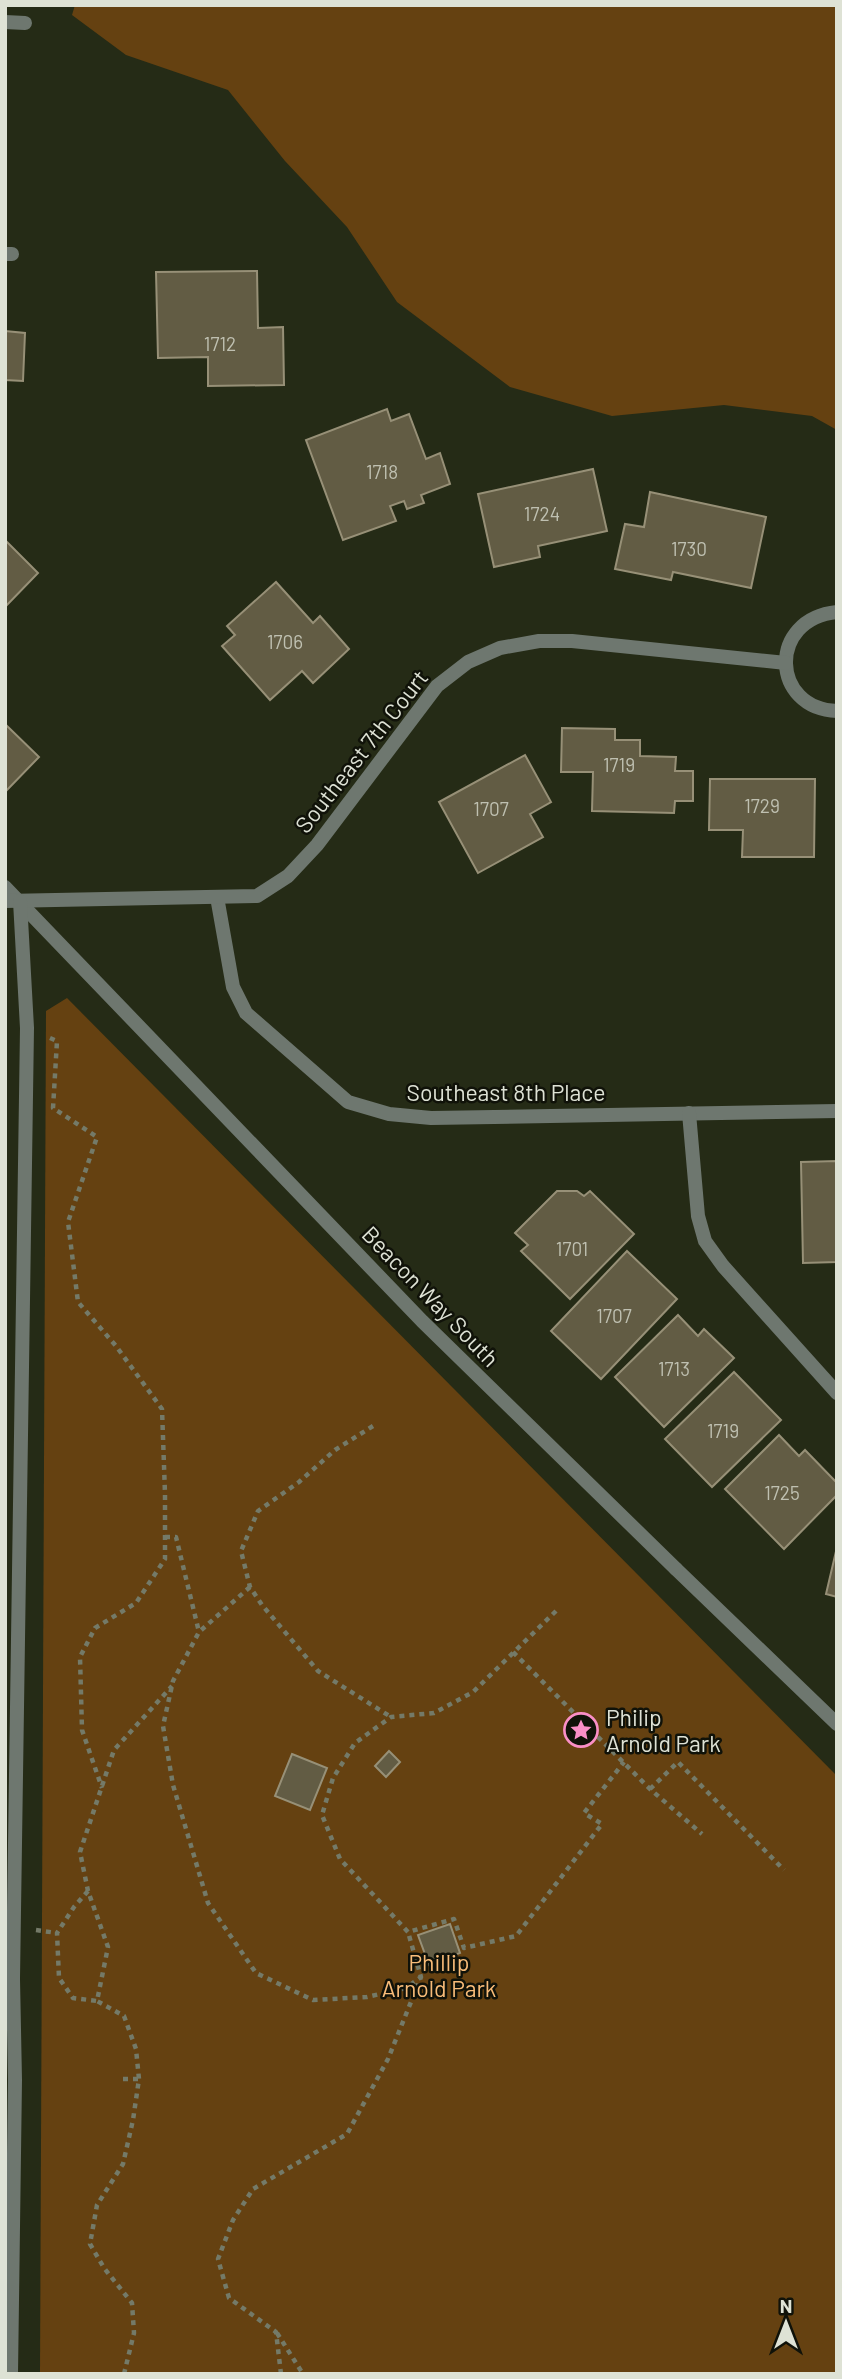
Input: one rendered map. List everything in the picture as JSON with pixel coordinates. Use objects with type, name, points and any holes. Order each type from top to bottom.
[{"type":"street","points":[[5,22],[25,23]]},
{"type":"street","points":[[837,612],[821,613],[795,632],[788,647],[786,663],[789,679],[797,694],[825,711],[837,711]]},
{"type":"street","name":"Southeast 7th Court","points":[[12,901],[257,896],[288,876],[317,845],[437,686],[468,662],[500,648],[539,641],[572,641],[786,663]]},
{"type":"street","name":"Beacon Way South","points":[[5,887],[12,901],[422,1321],[837,1724]]},
{"type":"street","name":"Southeast 8th Place","points":[[217,897],[233,987],[246,1013],[348,1102],[389,1114],[431,1118],[837,1111]]},
{"type":"street","points":[[11,2374],[15,2080],[9,1979],[27,1028],[12,901]]},
{"type":"street","points":[[689,1113],[698,1216],[705,1241],[723,1266],[837,1393]]},
{"type":"path","points":[[27,1028],[57,1041],[53,1108],[97,1137],[68,1222],[78,1302],[116,1346],[162,1409],[164,1559],[136,1602],[95,1628],[80,1657],[82,1730],[102,1788]]},
{"type":"path","points":[[373,1426],[335,1450],[299,1482],[258,1511],[241,1551],[250,1587],[318,1671],[391,1717]]},
{"type":"path","points":[[165,1537],[176,1537],[199,1632]]},
{"type":"path","points":[[250,1587],[199,1632],[172,1686],[163,1726],[173,1785],[208,1903],[256,1973],[313,2000],[366,1997],[406,1988],[421,1977]]},
{"type":"path","points":[[303,2374],[276,2332],[229,2298],[218,2259],[233,2220],[253,2189],[348,2134],[388,2059],[421,1977],[408,1933],[340,1858],[322,1815],[333,1778],[355,1743],[391,1717],[435,1713],[473,1692],[556,1611]]},
{"type":"path","points":[[513,1652],[650,1789],[702,1834]]},
{"type":"path","points":[[97,2001],[108,1947],[88,1891],[80,1852],[114,1750],[172,1686]]},
{"type":"path","points":[[408,1933],[454,1919],[464,1948],[516,1936],[602,1824],[584,1813],[624,1762]]},
{"type":"path","points":[[650,1789],[678,1762],[784,1870]]},
{"type":"path","points":[[88,1891],[57,1933],[58,1978],[73,1998],[97,2001],[124,2015],[136,2049],[139,2079],[134,2120],[123,2164],[97,2205],[90,2244],[104,2268],[132,2303],[134,2333],[124,2374]]},
{"type":"path","points":[[123,2078],[139,2079]]},
{"type":"path","points":[[276,2332],[281,2374]]},
{"type":"green space","points":[[75,5],[837,5],[837,430],[812,416],[724,405],[612,416],[510,387],[397,302],[347,227],[285,161],[228,90],[126,55],[72,15]]},
{"type":"green space","name":"Phillip Arnold Park","points":[[67,998],[837,1776],[837,2374],[40,2374],[46,1011]]},
{"type":"building","points":[[257,271],[258,328],[283,327],[284,385],[208,386],[208,357],[158,358],[156,272]]},
{"type":"building","points":[[5,331],[25,333],[23,381],[5,380]]},
{"type":"building","points":[[387,409],[391,421],[409,414],[426,459],[440,453],[450,484],[421,495],[424,503],[407,509],[404,501],[390,506],[396,521],[343,540],[306,440]]},
{"type":"building","points":[[593,469],[607,531],[538,546],[540,557],[494,567],[478,494]]},
{"type":"building","points":[[650,492],[766,517],[751,588],[673,572],[671,580],[615,569],[625,524],[644,527]]},
{"type":"building","points":[[5,540],[38,573],[5,607]]},
{"type":"building","points":[[276,582],[313,623],[320,616],[349,649],[313,683],[302,671],[270,700],[222,646],[235,635],[227,626]]},
{"type":"building","points":[[5,724],[39,757],[6,791],[5,790]]},
{"type":"building","points":[[562,728],[615,729],[615,740],[640,740],[640,756],[676,757],[675,771],[693,771],[693,801],[675,801],[674,813],[592,811],[593,772],[561,772]]},
{"type":"building","points":[[525,755],[551,802],[530,814],[543,837],[478,873],[439,802]]},
{"type":"building","points":[[710,779],[815,779],[814,857],[742,857],[743,830],[709,830]]},
{"type":"building","points":[[837,1161],[837,1262],[803,1263],[801,1162]]},
{"type":"building","points":[[557,1191],[577,1191],[584,1196],[590,1191],[634,1234],[570,1299],[521,1251],[528,1245],[515,1233]]},
{"type":"building","points":[[627,1251],[677,1299],[601,1379],[551,1331]]},
{"type":"building","points":[[678,1315],[698,1336],[704,1329],[734,1358],[664,1427],[615,1377]]},
{"type":"building","points":[[734,1372],[781,1420],[712,1487],[665,1439]]},
{"type":"building","points":[[779,1435],[799,1456],[805,1450],[837,1483],[837,1495],[784,1549],[725,1489]]},
{"type":"building","points":[[837,1547],[837,1597],[826,1594]]},
{"type":"building","points":[[389,1751],[400,1762],[386,1777],[375,1766]]},
{"type":"building","points":[[292,1754],[327,1768],[310,1810],[275,1796]]},
{"type":"building","points":[[450,1924],[460,1953],[429,1965],[418,1935]]},
{"type":"place","name":"Philip Arnold Park","points":[[581,1730]]}]
